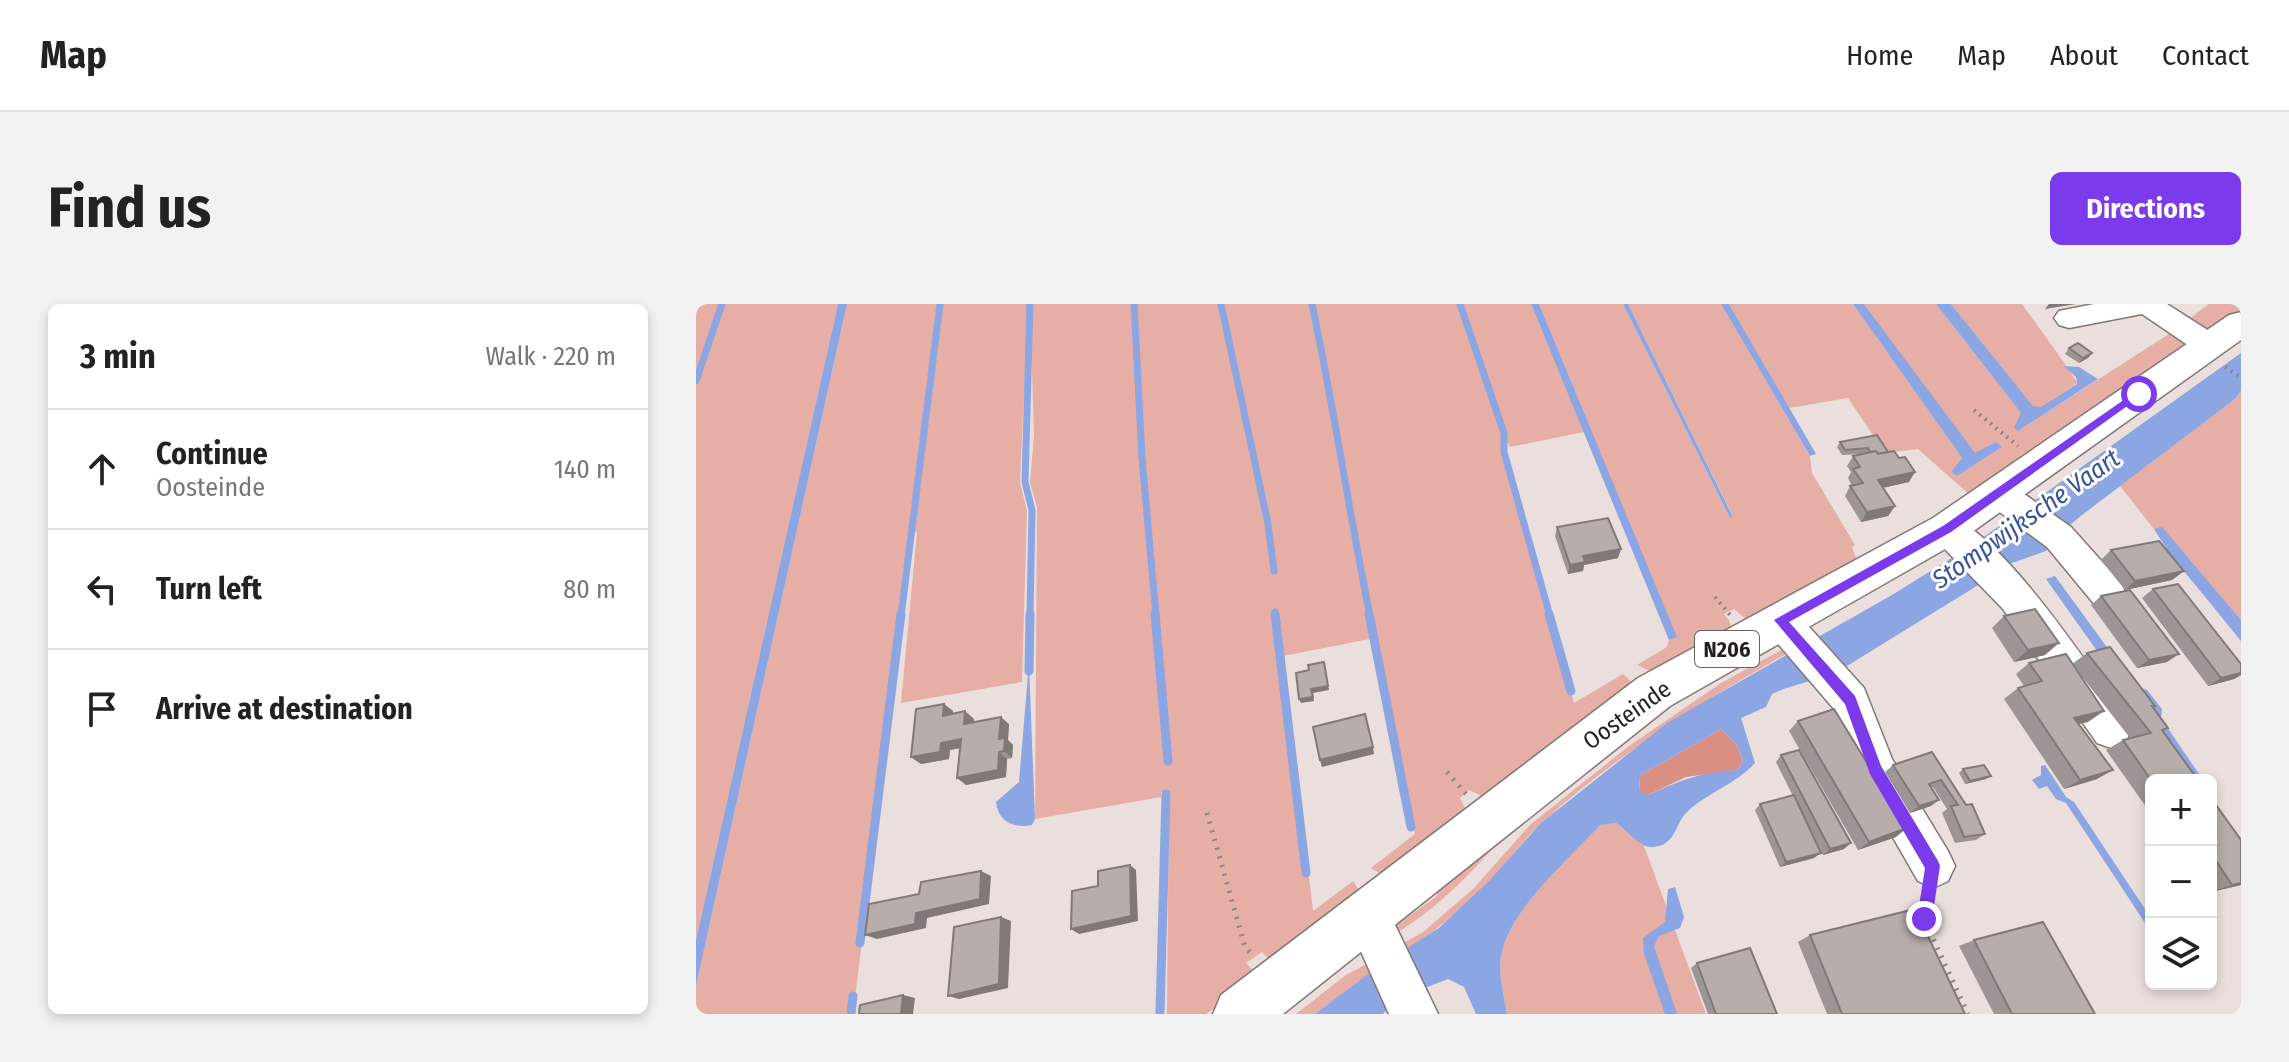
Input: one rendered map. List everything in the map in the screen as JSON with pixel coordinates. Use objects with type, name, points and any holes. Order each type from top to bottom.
[{"type":"main road","name":"Oosteinde","points":[[1240,1014],[1654,692],[1970,549],[2042,462],[2223,341]]},
{"type":"lane","points":[[2069,318],[2147,304],[2223,341]]},
{"type":"lane","points":[[2180,304],[2223,341]]},
{"type":"lane","points":[[2008,500],[2059,537],[2108,594]]},
{"type":"lane","points":[[1970,549],[2025,606],[2111,730]]},
{"type":"lane","points":[[1790,632],[1850,700],[1875,769],[1933,866]]},
{"type":"lane","points":[[1367,916],[1403,991]]},
{"type":"path","points":[[2223,341],[2241,377]]},
{"type":"path","points":[[1974,410],[2042,462]]},
{"type":"path","points":[[1207,813],[1245,947],[1278,985]]},
{"type":"path","points":[[1933,866],[1924,919],[1968,1014]]},
{"type":"shaded area","points":[[696,304],[838,304],[696,940]]},
{"type":"shaded area","points":[[847,304],[1028,304],[1020,483],[1027,510],[1022,682],[901,703],[917,532],[913,532],[853,1014],[696,1014],[696,986]]},
{"type":"shaded area","points":[[1030,304],[1531,304],[1584,432],[1510,447],[1504,436],[1504,452],[1574,703],[1623,674],[1633,683],[1488,799],[1469,790],[1460,798],[1466,810],[1381,874],[1371,868],[1415,834],[1375,638],[1283,656],[1313,911],[1353,881],[1359,890],[1358,901],[1274,964],[1262,952],[1246,963],[1259,976],[1206,1014],[1167,1014],[1169,791],[1161,792],[1161,797],[1035,819],[1037,507],[1030,483],[1034,435]]},
{"type":"shaded area","points":[[1539,304],[1623,304],[1730,518],[1733,516],[1628,304],[1721,304],[1810,456],[1812,473],[1855,545],[1852,547],[1859,565],[1748,621],[1734,609],[1724,614],[1731,629],[1654,673],[1637,665],[1667,647],[1669,640],[1676,637]]},
{"type":"shaded area","points":[[1729,304],[1853,304],[1962,458],[1957,476],[2002,447],[1996,442],[1975,454],[1864,304],[1936,304],[2021,413],[2018,431],[2169,334],[2209,304],[2241,304],[2241,310],[1971,496],[1918,449],[1885,453],[1848,398],[1789,408]]},
{"type":"shaded area","points":[[1951,304],[2022,304],[2077,383],[2041,408],[2033,406]]},
{"type":"shaded area","points":[[2241,391],[2241,620],[2162,528],[2154,529],[2120,486],[2235,399]]},
{"type":"shaded area","points":[[1785,648],[1791,651],[1694,709],[1602,772],[1537,828],[1491,880],[1459,910],[1401,955],[1395,948],[1423,932],[1473,889],[1531,824],[1629,746],[1721,683]]},
{"type":"shaded area","points":[[1721,729],[1737,745],[1743,761],[1738,770],[1686,777],[1648,795],[1640,793],[1639,776]]},
{"type":"shaded area","points":[[1521,817],[1447,895],[1396,933],[1394,927],[1437,896],[1435,883]]},
{"type":"shaded area","points":[[1616,823],[1644,846],[1706,1014],[1507,1014],[1500,967],[1502,952],[1517,918],[1544,884],[1600,825]]},
{"type":"shaded area","points":[[1378,958],[1383,964],[1315,1014],[1296,1014],[1346,975]]},
{"type":"water","points":[[838,304],[847,304],[696,986],[696,940]]},
{"type":"water","points":[[1531,304],[1539,304],[1677,637],[1669,640]]},
{"type":"water","points":[[1623,304],[1628,304],[1733,517],[1730,518]]},
{"type":"water","points":[[1721,304],[1729,304],[1816,454],[1810,456]]},
{"type":"water","points":[[1853,304],[1864,304],[1975,453],[1996,442],[2002,447],[1957,476],[1951,472],[1962,458]]},
{"type":"water","points":[[1936,304],[1951,304],[2033,406],[2041,407],[2077,384],[2076,377],[2064,366],[2079,367],[2098,379],[2018,431],[2014,428],[2021,413]]},
{"type":"water","name":"Stompwijksche Vaart","points":[[2241,353],[2241,391],[2235,399],[2082,515],[2053,539],[2046,551],[2001,567],[1980,584],[1842,669],[1772,694],[1766,707],[1741,718],[1755,763],[1688,811],[1666,843],[1647,846],[1616,823],[1600,825],[1529,901],[1508,935],[1500,967],[1507,1014],[1476,1014],[1464,987],[1448,979],[1396,999],[1383,1014],[1315,1014],[1379,966],[1439,928],[1490,880],[1541,823],[1667,723],[1892,595],[1974,544]],"holes":[[[1721,729],[1737,745],[1743,761],[1738,770],[1692,778],[1648,795],[1640,792],[1639,776]]]},
{"type":"water","points":[[2162,527],[2241,620],[2241,641],[2170,554],[2154,529]]},
{"type":"water","points":[[2055,576],[2136,687],[2147,690],[2162,709],[2161,718],[2199,774],[2184,774],[2046,579]]},
{"type":"water","points":[[1029,663],[1035,819],[1032,825],[1019,826],[1003,819],[996,802],[1019,782]]},
{"type":"water","points":[[2045,765],[2066,797],[2074,802],[2145,909],[2145,923],[2066,803],[2056,799],[2047,786],[2039,789],[2032,780],[2041,775],[2041,766]]},
{"type":"water","points":[[1675,887],[1684,917],[1680,928],[1659,936],[1654,946],[1677,1014],[1665,1014],[1644,954],[1643,938],[1665,922],[1668,889]]},
{"type":"building","points":[[2078,343],[2092,353],[2083,358],[2069,348]]},
{"type":"building","points":[[1877,435],[1888,452],[1878,454],[1876,451],[1870,452],[1868,448],[1845,450],[1840,442]]},
{"type":"building","points":[[1876,451],[1878,454],[1894,451],[1899,458],[1905,457],[1915,472],[1878,480],[1895,506],[1867,512],[1850,486],[1863,483],[1853,469],[1860,467],[1853,456]]},
{"type":"building","points":[[1608,518],[1621,549],[1583,556],[1585,562],[1570,565],[1557,527]]},
{"type":"building","points":[[2159,541],[2184,571],[2135,581],[2111,550]]},
{"type":"building","points":[[2178,584],[2241,664],[2241,673],[2221,678],[2153,589]]},
{"type":"building","points":[[2130,590],[2179,654],[2149,660],[2101,596]]},
{"type":"building","points":[[2035,609],[2059,643],[2028,650],[2004,616]]},
{"type":"building","points":[[2110,647],[2155,706],[2152,706],[2168,728],[2162,730],[2194,774],[2147,774],[2123,740],[2151,733],[2087,653]]},
{"type":"building","points":[[2066,654],[2104,711],[2074,718],[2113,770],[2080,780],[2018,688],[2042,681],[2029,663]]},
{"type":"building","points":[[1324,662],[1328,686],[1311,689],[1313,697],[1299,699],[1296,673],[1309,670],[1308,665]]},
{"type":"building","points":[[944,704],[943,716],[965,711],[964,724],[1001,717],[999,739],[1005,738],[1004,751],[999,752],[998,770],[957,778],[961,739],[941,743],[940,752],[911,757],[916,709]]},
{"type":"building","points":[[1834,709],[1907,828],[1869,842],[1798,721]]},
{"type":"building","points":[[1365,714],[1373,747],[1320,760],[1313,727]]},
{"type":"building","points":[[1799,750],[1851,843],[1830,849],[1781,755]]},
{"type":"building","points":[[1932,752],[1966,805],[1972,804],[1985,834],[1964,837],[1951,806],[1958,805],[1941,780],[1929,784],[1939,800],[1919,806],[1893,765]]},
{"type":"building","points":[[1984,765],[1991,776],[1970,781],[1963,769]]},
{"type":"building","points":[[1794,795],[1821,853],[1786,862],[1760,804]]},
{"type":"building","points":[[2217,806],[2241,840],[2241,883],[2232,885],[2217,862]]},
{"type":"building","points":[[1130,865],[1131,916],[1071,929],[1072,891],[1098,886],[1098,871]]},
{"type":"building","points":[[981,871],[980,899],[916,913],[915,924],[865,935],[869,904],[919,894],[921,882]]},
{"type":"building","points":[[1915,909],[1965,1014],[1842,1014],[1810,935]]},
{"type":"building","points":[[1001,917],[999,984],[948,996],[954,927]]},
{"type":"building","points":[[2043,922],[2095,1014],[2012,1014],[1974,940]]},
{"type":"building","points":[[1750,948],[1777,1014],[1716,1014],[1697,963]]},
{"type":"building","points":[[903,995],[901,1014],[859,1014],[860,1005]]},
{"type":"waterway","points":[[696,381],[722,304]]},
{"type":"waterway","points":[[901,616],[940,304]]},
{"type":"waterway","points":[[1030,304],[1025,482],[1032,510],[1030,616]]},
{"type":"waterway","points":[[1134,304],[1142,458],[1156,616]]},
{"type":"waterway","points":[[1221,304],[1268,524],[1274,571]]},
{"type":"waterway","points":[[1312,304],[1370,616]]},
{"type":"waterway","points":[[1460,304],[1504,433],[1504,452],[1550,616]]},
{"type":"waterway","points":[[860,943],[901,614]]},
{"type":"waterway","points":[[1029,671],[1030,614]]},
{"type":"waterway","points":[[1155,614],[1168,761]]},
{"type":"waterway","points":[[1275,614],[1306,873]]},
{"type":"waterway","points":[[1369,614],[1411,827]]},
{"type":"waterway","points":[[1549,614],[1571,691]]},
{"type":"waterway","points":[[1160,1012],[1166,794]]},
{"type":"waterway","points":[[851,1014],[853,996]]},
{"type":"route","points":[[1924,919],[1933,866],[1875,769],[1850,700],[1780,620],[1947,529],[2139,394]]}]
